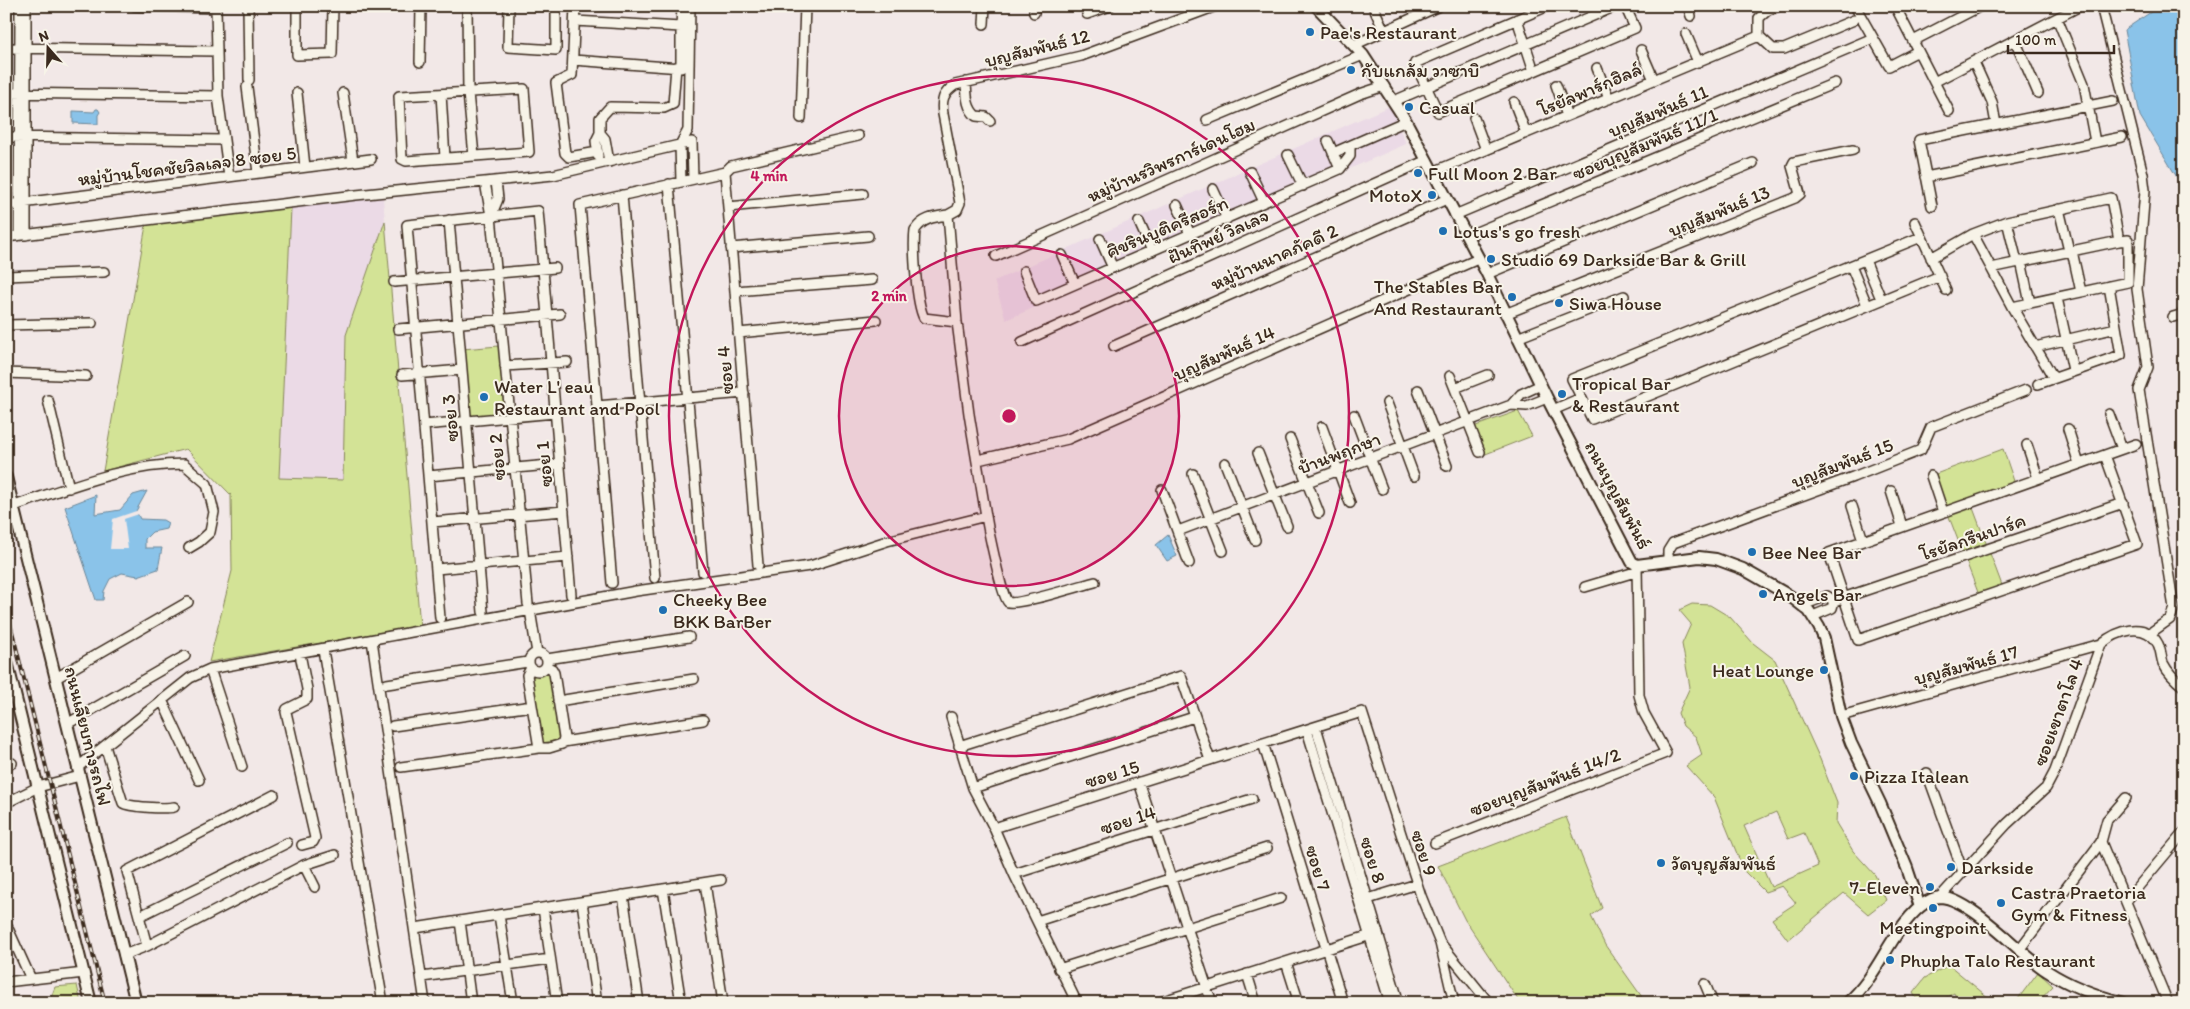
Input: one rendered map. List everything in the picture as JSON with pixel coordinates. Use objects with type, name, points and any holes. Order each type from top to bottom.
[{"type":"street","points":[[20,6],[23,48],[23,235]]},
{"type":"street","points":[[23,48],[26,6]]},
{"type":"street","points":[[135,6],[216,8],[218,96],[229,177]]},
{"type":"street","points":[[248,6],[248,83],[258,173]]},
{"type":"street","points":[[297,6],[297,56],[332,54],[334,6]]},
{"type":"street","points":[[420,62],[421,6]]},
{"type":"street","points":[[467,6],[468,92],[474,156]]},
{"type":"street","points":[[509,6],[508,47],[556,50],[556,6]]},
{"type":"street","points":[[575,6],[572,75],[556,83],[565,155],[569,158],[598,152]]},
{"type":"street","points":[[573,60],[681,68],[682,6]]},
{"type":"street","points":[[681,182],[680,144],[688,130],[690,6]]},
{"type":"street","points":[[800,118],[805,6]]},
{"type":"street","points":[[984,24],[985,6]]},
{"type":"street","points":[[1087,10],[1110,6]]},
{"type":"street","name":"บุญสัมพันธ์ 12","points":[[948,215],[957,210],[960,203],[943,114],[942,101],[946,91],[955,85],[966,82],[1081,56],[1216,6]]},
{"type":"street","name":"ถนนบุญสัมพันธ์","points":[[1316,6],[1363,55],[1406,121],[1487,274],[1505,314],[1627,556],[1636,568],[1668,560],[1699,557],[1716,559],[1743,569],[1804,605],[1813,616],[1824,638],[1841,716],[1851,743],[1880,803],[1904,860],[1920,907]]},
{"type":"street","points":[[1373,6],[1384,31]]},
{"type":"street","points":[[1354,45],[1423,9],[1439,6]]},
{"type":"street","points":[[1548,6],[1415,63],[1438,112],[1635,28],[1625,6]]},
{"type":"street","points":[[1394,101],[1616,6]]},
{"type":"street","points":[[1688,6],[1691,16]]},
{"type":"street","points":[[1778,6],[1768,10],[1760,18],[1760,36],[1773,49],[1784,49],[1854,20]]},
{"type":"street","points":[[1855,6],[1889,66],[1918,51]]},
{"type":"street","points":[[1895,6],[1949,111]]},
{"type":"street","points":[[1913,41],[1982,6]]},
{"type":"street","points":[[1934,82],[2080,6]]},
{"type":"street","points":[[2101,6],[2143,174],[2145,190],[2137,289],[2148,366],[2139,390],[2174,608],[2170,619],[2149,634],[2158,644],[2164,664],[2174,680],[2184,686]]},
{"type":"street","points":[[2057,18],[2084,84],[2096,142]]},
{"type":"street","points":[[1517,19],[1534,71]]},
{"type":"street","points":[[575,21],[681,26]]},
{"type":"street","points":[[1686,34],[1698,62]]},
{"type":"street","name":"โรยัลพาร์กฮิลล์","points":[[1433,172],[1760,36]]},
{"type":"street","name":"บุญสัมพันธ์ 11","points":[[1455,215],[1873,38]]},
{"type":"street","points":[[2015,40],[2038,93]]},
{"type":"street","points":[[6,48],[216,51]]},
{"type":"street","points":[[1641,50],[1654,80]]},
{"type":"street","points":[[1207,120],[1363,55]]},
{"type":"street","points":[[1974,62],[1992,102],[1996,124]]},
{"type":"street","points":[[600,164],[596,141],[600,133],[600,118],[610,107],[671,107],[675,100],[676,67]]},
{"type":"street","points":[[1597,68],[1609,99]]},
{"type":"street","points":[[966,82],[967,101],[971,110],[976,116],[986,117],[990,121]]},
{"type":"street","name":"ซอยบุญสัมพันธ์ 11/1","points":[[1467,236],[1835,83]]},
{"type":"street","points":[[1556,85],[1567,116]]},
{"type":"street","name":"หมู่บ้านรวิพรการ์เดนโฮม","points":[[996,256],[1360,94],[1384,86]]},
{"type":"street","points":[[524,89],[529,152],[406,162],[402,159],[399,96],[441,94],[524,89]]},
{"type":"street","points":[[6,93],[218,96]]},
{"type":"street","points":[[297,93],[305,167]]},
{"type":"street","points":[[343,93],[353,161]]},
{"type":"street","points":[[441,94],[445,158]]},
{"type":"street","points":[[1932,206],[1919,140],[2113,101]]},
{"type":"street","points":[[1514,102],[1526,133]]},
{"type":"street","points":[[1474,118],[1486,150]]},
{"type":"street","points":[[1333,153],[1406,121]]},
{"type":"street","points":[[600,133],[605,139],[609,162]]},
{"type":"street","points":[[612,583],[580,205],[725,172],[731,166],[858,136]]},
{"type":"street","points":[[1926,176],[2122,136]]},
{"type":"street","points":[[6,137],[224,140]]},
{"type":"street","points":[[1328,141],[1340,169],[1350,156],[1350,146]]},
{"type":"street","points":[[6,237],[356,195],[553,175],[692,142],[693,179]]},
{"type":"street","name":"บุญสัมพันธ์ 13","points":[[1505,314],[1798,196],[1800,194],[1792,166],[1794,162],[1853,150]]},
{"type":"street","points":[[1288,155],[1303,186]]},
{"type":"street","name":"หมู่บ้านโชคชัยวิลเลจ 8 ซอย 5","points":[[6,205],[372,158]]},
{"type":"street","name":"ฝันทิพย์ วิลเลจ","points":[[1022,342],[1427,160]]},
{"type":"street","points":[[1487,274],[1753,163]]},
{"type":"street","name":"ศิขรินบูติครีสอร์ท","points":[[1024,272],[1036,301],[1340,169]]},
{"type":"street","name":"ซอย 4","points":[[725,172],[758,565]]},
{"type":"street","points":[[1250,172],[1264,202]]},
{"type":"street","points":[[491,216],[498,199],[496,181]]},
{"type":"street","points":[[485,182],[491,216]]},
{"type":"street","points":[[669,184],[703,572]]},
{"type":"street","points":[[1213,188],[1227,218]]},
{"type":"street","points":[[728,207],[864,194]]},
{"type":"street","points":[[622,195],[655,578]]},
{"type":"street","points":[[1931,258],[1973,234],[2007,221],[2111,198],[2119,241]]},
{"type":"street","name":"หมู่บ้านนาคภัคดี 2","points":[[1114,346],[1447,199]]},
{"type":"street","points":[[1176,205],[1190,234]]},
{"type":"street","points":[[2059,209],[2081,292]]},
{"type":"street","name":"ซอย 1","points":[[491,216],[538,211],[571,595]]},
{"type":"street","points":[[957,322],[924,318],[921,309],[915,230],[921,222],[928,218],[948,215],[957,322],[969,414],[986,516],[1003,590],[1008,602],[1020,602],[1095,582]]},
{"type":"street","points":[[440,618],[407,225],[491,216]]},
{"type":"street","name":"ซอย 2","points":[[491,216],[523,561],[537,652]]},
{"type":"street","name":"ซอย 3","points":[[449,220],[483,612]]},
{"type":"street","points":[[2007,221],[2030,303]]},
{"type":"street","points":[[1139,222],[1152,251]]},
{"type":"street","points":[[1914,222],[1946,290]]},
{"type":"street","points":[[2184,225],[2182,228],[2184,236]]},
{"type":"street","points":[[1973,234],[2012,307],[2053,377]]},
{"type":"street","points":[[731,248],[868,236]]},
{"type":"street","points":[[1922,237],[1572,379],[1592,419],[1940,276]]},
{"type":"street","points":[[1100,239],[1113,268]]},
{"type":"street","points":[[1991,268],[2128,240],[2128,282],[2012,307]]},
{"type":"street","points":[[1062,255],[1075,284]]},
{"type":"street","name":"บุญสัมพันธ์ 14","points":[[978,460],[1068,439],[1478,258]]},
{"type":"street","points":[[1865,260],[1881,299]]},
{"type":"street","points":[[1851,266],[1867,305]]},
{"type":"street","points":[[394,282],[555,268]]},
{"type":"street","points":[[6,276],[104,272]]},
{"type":"street","points":[[735,291],[872,280]]},
{"type":"street","points":[[2038,384],[2073,370],[2121,355],[2109,286]]},
{"type":"street","points":[[1517,338],[1624,296]]},
{"type":"street","points":[[2057,298],[2073,370]]},
{"type":"street","points":[[398,329],[560,314]]},
{"type":"street","points":[[2173,317],[2184,314]]},
{"type":"street","points":[[738,333],[876,320]]},
{"type":"street","points":[[6,325],[92,323]]},
{"type":"street","points":[[2035,347],[2116,328]]},
{"type":"street","points":[[505,366],[567,362]]},
{"type":"street","points":[[402,376],[462,370]]},
{"type":"street","points":[[6,374],[86,376]]},
{"type":"street","points":[[1455,388],[1488,375]]},
{"type":"street","points":[[1450,376],[1480,452]]},
{"type":"street","name":"บ้านพฤกษา","points":[[1511,405],[1521,394],[1541,385]]},
{"type":"street","points":[[1418,390],[1447,466]]},
{"type":"street","name":"บุญสัมพันธ์ 15","points":[[1668,560],[1668,551],[1673,543],[1921,450],[1931,427],[2026,390]]},
{"type":"street","points":[[597,406],[744,393]]},
{"type":"street","name":"บ้านพฤกษา","points":[[1178,531],[1511,405],[1527,406],[1547,398]]},
{"type":"street","points":[[1553,410],[1581,398]]},
{"type":"street","points":[[48,400],[69,488]]},
{"type":"street","points":[[1387,403],[1414,476]]},
{"type":"street","points":[[424,425],[556,413]]},
{"type":"street","points":[[2109,414],[2122,449]]},
{"type":"street","points":[[1354,415],[1382,489]]},
{"type":"street","points":[[1322,427],[1350,502]]},
{"type":"street","points":[[2068,429],[2079,464]]},
{"type":"street","points":[[1290,439],[1319,514]]},
{"type":"street","points":[[2105,455],[2137,544],[1858,640],[1829,553],[1902,526],[2136,444]]},
{"type":"street","points":[[2027,445],[2038,478]]},
{"type":"street","points":[[1258,453],[1287,526]]},
{"type":"street","points":[[1225,463],[1256,540]]},
{"type":"street","points":[[14,506],[116,474],[164,464],[184,464],[207,484],[214,512],[210,532],[189,548]]},
{"type":"street","points":[[428,476],[560,464]]},
{"type":"street","points":[[1193,474],[1223,551]]},
{"type":"street","points":[[1931,476],[1943,512]]},
{"type":"street","name":"ถนนเลียบทางรถไฟ","points":[[6,477],[136,1003]]},
{"type":"street","points":[[1162,490],[1189,563]]},
{"type":"street","points":[[1891,491],[1902,526]]},
{"type":"street","name":"โรยัลกรีนปาร์ค","points":[[1834,601],[2123,503]]},
{"type":"street","points":[[1852,506],[1863,540]]},
{"type":"street","points":[[432,522],[564,511]]},
{"type":"street","points":[[6,804],[38,787],[79,771],[106,746],[190,678],[210,669],[324,650],[529,607],[810,566],[887,541],[986,516]]},
{"type":"street","points":[[436,568],[568,557]]},
{"type":"street","points":[[1584,587],[1636,568]]},
{"type":"street","name":"ซอยบุญสัมพันธ์ 14/2","points":[[1435,842],[1666,753],[1644,713],[1639,695],[1636,568]]},
{"type":"street","name":"โรยัลกรีนปาร์ค","points":[[1804,605],[1826,596],[1834,601]]},
{"type":"street","name":"โรยัลกรีนปาร์ค","points":[[1813,616],[1832,608],[1834,601]]},
{"type":"street","points":[[56,678],[188,602]]},
{"type":"street","name":"บุญสัมพันธ์ 17","points":[[1841,716],[2101,644],[2111,636],[2128,629],[2140,630],[2149,634]]},
{"type":"street","points":[[387,684],[530,665],[539,671],[547,662],[689,637]]},
{"type":"street","points":[[372,640],[425,1003]]},
{"type":"street","name":"ซอยเขาตาโล 4","points":[[1940,897],[2007,824],[2046,788],[2055,771],[2101,644]]},
{"type":"street","points":[[324,650],[384,1003]]},
{"type":"street","points":[[539,748],[527,675],[530,656],[537,652],[542,653],[554,673],[562,742]]},
{"type":"street","points":[[300,654],[307,689],[307,699],[287,709],[286,712],[315,838],[313,842],[302,845]]},
{"type":"street","points":[[67,724],[185,656]]},
{"type":"street","points":[[6,658],[91,1003]]},
{"type":"street","points":[[210,669],[242,767]]},
{"type":"street","points":[[959,746],[1181,676],[1210,760]]},
{"type":"street","points":[[558,701],[694,679]]},
{"type":"street","points":[[162,700],[199,780]]},
{"type":"street","points":[[393,726],[532,706]]},
{"type":"street","name":"ซอย 15","points":[[994,828],[1362,712]]},
{"type":"street","name":"ซอย 9","points":[[1362,712],[1417,884],[1440,943],[1454,1003]]},
{"type":"street","points":[[951,717],[973,788],[1077,1003]]},
{"type":"street","points":[[973,788],[1194,717]]},
{"type":"street","points":[[401,767],[557,747],[562,742],[703,720]]},
{"type":"street","name":"ซอย 8","points":[[1312,728],[1368,899],[1390,1003]]},
{"type":"street","name":"ซอย 8","points":[[1312,728],[1374,934],[1399,1003]]},
{"type":"street","name":"ซอย 7","points":[[1263,743],[1343,1003]]},
{"type":"street","points":[[106,746],[123,803],[159,809],[174,807]]},
{"type":"street","points":[[1927,773],[1963,872]]},
{"type":"street","points":[[1139,782],[1212,1003]]},
{"type":"street","points":[[147,946],[126,871],[274,795]]},
{"type":"street","points":[[2019,950],[2101,842],[2107,820],[2126,798]]},
{"type":"street","name":"ซอย 14","points":[[1014,874],[1252,799]]},
{"type":"street","points":[[2127,900],[2184,832]]},
{"type":"street","points":[[2101,842],[2127,900],[2168,1003]]},
{"type":"street","points":[[140,916],[287,843]]},
{"type":"street","points":[[1037,921],[1267,848]]},
{"type":"street","points":[[124,955],[147,946],[304,865],[335,855]]},
{"type":"street","points":[[304,865],[315,887]]},
{"type":"street","points":[[415,928],[721,880]]},
{"type":"street","points":[[705,883],[722,1003]]},
{"type":"street","points":[[1368,899],[1417,884]]},
{"type":"street","points":[[663,889],[681,1003]]},
{"type":"street","points":[[623,896],[639,1003]]},
{"type":"street","points":[[1847,1003],[1858,994],[1908,919],[1930,900],[1940,897],[1964,905],[2047,971],[2086,991],[2124,1003]]},
{"type":"street","points":[[1060,969],[1281,898]]},
{"type":"street","points":[[582,902],[597,1003]]},
{"type":"street","points":[[543,908],[557,1003]]},
{"type":"street","points":[[499,915],[513,1003]]},
{"type":"street","points":[[460,921],[471,1003]]},
{"type":"street","points":[[6,924],[31,979]]},
{"type":"street","points":[[1157,1003],[1171,1001],[1207,987],[1374,934]]},
{"type":"street","points":[[1440,943],[1489,1003]]},
{"type":"street","points":[[422,977],[550,959]]},
{"type":"street","points":[[1286,962],[1299,1003]]},
{"type":"street","points":[[6,982],[84,973]]},
{"type":"street","points":[[1247,974],[1256,1003]]},
{"type":"street","points":[[1705,984],[1713,1003]]},
{"type":"shaded area","points":[[1390,106],[1406,144],[1006,320],[994,281]]},
{"type":"shaded area","points":[[383,198],[385,221],[346,335],[344,481],[279,479],[291,208]]},
{"type":"green space","points":[[291,208],[279,478],[343,480],[346,335],[385,221],[420,626],[209,662],[232,571],[231,495],[186,449],[103,471],[146,225]]},
{"type":"green space","points":[[499,346],[505,413],[468,416],[462,349]]},
{"type":"green space","points":[[1518,411],[1532,436],[1483,455],[1473,427]]},
{"type":"green space","points":[[2003,449],[2015,484],[1970,500],[2003,588],[1979,595],[1933,475]]},
{"type":"green space","points":[[1692,604],[1710,605],[1730,617],[1753,643],[1775,660],[1820,759],[1837,803],[1836,823],[1853,851],[1875,875],[1886,900],[1868,914],[1844,893],[1788,940],[1772,919],[1796,903],[1782,886],[1765,892],[1744,871],[1714,797],[1686,766],[1702,755],[1696,737],[1683,726],[1678,713],[1690,687],[1682,644],[1691,624],[1679,610]],"holes":[[[1776,812],[1788,839],[1804,833],[1818,866],[1771,887],[1744,826]]]},
{"type":"green space","points":[[549,673],[559,740],[542,743],[532,675]]},
{"type":"green space","points":[[1566,817],[1602,908],[1591,916],[1605,945],[1642,997],[1625,1003],[1520,1003],[1465,920],[1438,866]]},
{"type":"green space","points":[[1949,965],[1995,1003],[1959,1003],[1954,993],[1936,1003],[1919,1003],[1913,993],[1925,978]]},
{"type":"green space","points":[[2038,972],[2053,986],[2039,1003],[2015,1003]]},
{"type":"green space","points":[[77,985],[81,1003],[49,1003],[55,987]]},
{"type":"water","points":[[2160,6],[2184,6],[2184,189],[2140,116],[2124,30]]},
{"type":"water","points":[[96,109],[100,112],[98,124],[73,123],[73,111],[94,112]]},
{"type":"water","points":[[147,491],[136,511],[140,519],[163,520],[168,523],[166,529],[152,532],[145,539],[145,548],[162,548],[158,569],[138,576],[122,573],[110,579],[104,591],[103,600],[96,600],[65,507],[96,495],[95,514],[120,510],[133,495]]},
{"type":"water","points":[[1168,535],[1177,556],[1167,561],[1156,545]]},
{"type":"pier","points":[[139,510],[139,514],[124,519],[128,549],[110,549],[113,519]]},
{"type":"railway","points":[[6,607],[105,1003]]},
{"type":"place","name":"Pae's Restaurant","points":[[1310,32]]},
{"type":"place","name":"กับแกล้ม วาซาบิ","points":[[1351,70]]},
{"type":"place","name":"Casual","points":[[1409,107]]},
{"type":"place","name":"Full Moon 2 Bar","points":[[1418,173]]},
{"type":"place","name":"MotoX","points":[[1432,195]]},
{"type":"place","name":"Lotus's go fresh","points":[[1443,231]]},
{"type":"place","name":"Studio 69 Darkside Bar & Grill","points":[[1491,259]]},
{"type":"place","name":"The Stables Bar And Restaurant","points":[[1512,297]]},
{"type":"place","name":"Siwa House","points":[[1559,303]]},
{"type":"place","name":"Tropical Bar & Restaurant","points":[[1562,394]]},
{"type":"place","name":"Water L' eau Restaurant and Pool","points":[[484,397]]},
{"type":"place","name":"Bee Nee Bar","points":[[1752,552]]},
{"type":"place","name":"Angels Bar","points":[[1763,594]]},
{"type":"place","name":"Cheeky Bee BKK BarBer","points":[[663,610]]},
{"type":"place","name":"Heat Lounge","points":[[1824,670]]},
{"type":"place","name":"Pizza Italean","points":[[1854,776]]},
{"type":"place","name":"วัดบุญสัมพันธ์","points":[[1661,863]]},
{"type":"place","name":"Darkside","points":[[1951,867]]},
{"type":"place","name":"7-Eleven","points":[[1930,887]]},
{"type":"place","name":"Castra Praetoria Gym & Fitness","points":[[2001,903]]},
{"type":"place","name":"Meetingpoint","points":[[1933,908]]},
{"type":"place","name":"Phupha Talo Restaurant","points":[[1890,960]]}]
